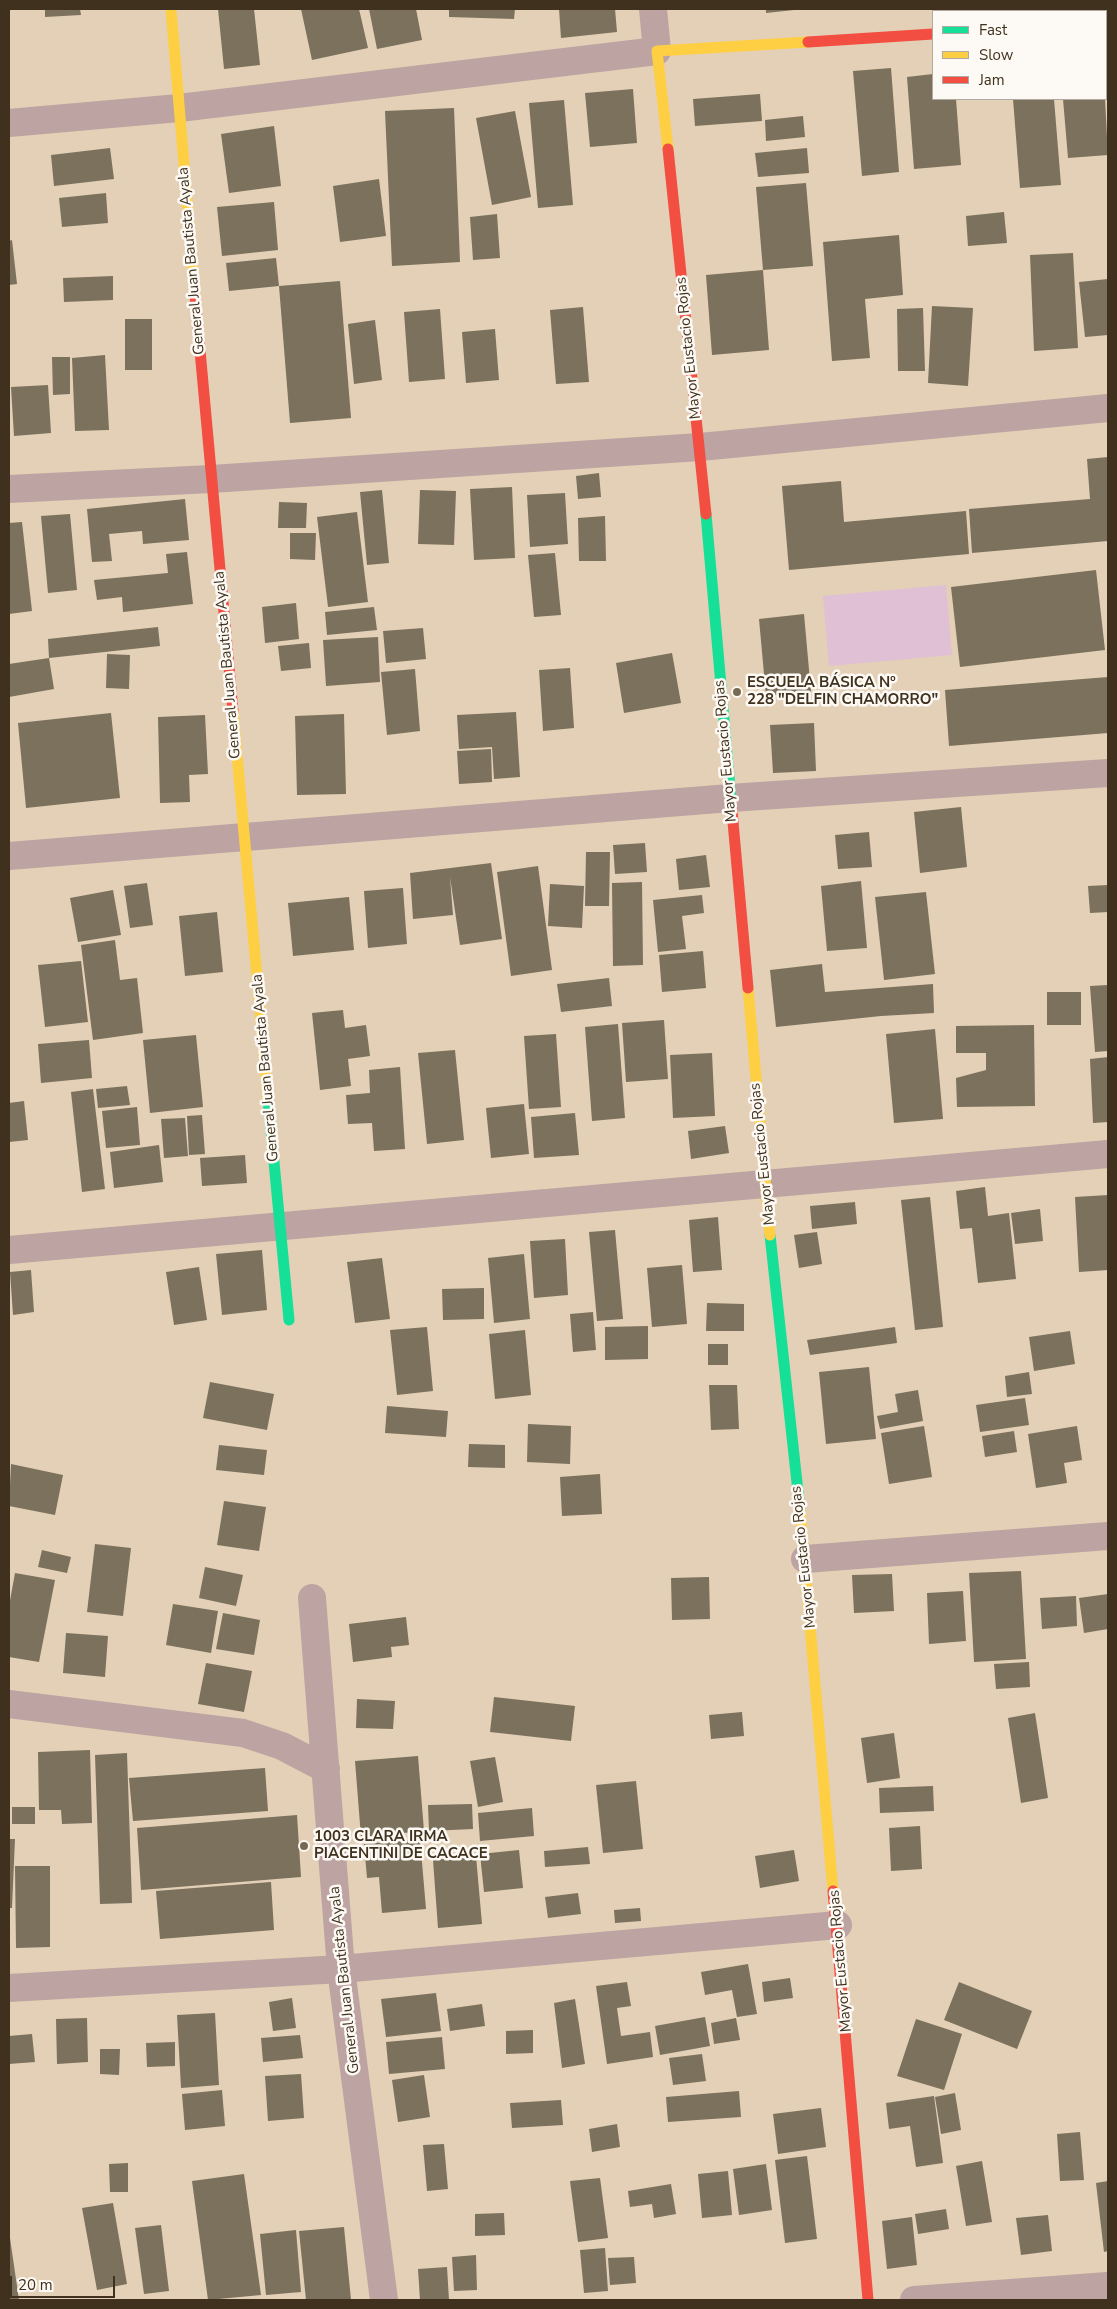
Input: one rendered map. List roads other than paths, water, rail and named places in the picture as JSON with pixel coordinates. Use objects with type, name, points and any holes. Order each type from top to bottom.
[{"type":"street","name":"General Juan Bautista Ayala","points":[[171,9],[211,479],[289,1320]]},
{"type":"street","name":"Mayor Eustacio Rojas","points":[[653,9],[700,447],[765,1185],[805,1559],[838,1925],[868,2300]]},
{"type":"street","points":[[9,123],[179,108],[657,51],[932,34]]},
{"type":"street","points":[[9,489],[211,479],[700,447],[1108,408]]},
{"type":"street","points":[[9,856],[730,798],[1108,773]]},
{"type":"street","points":[[9,1250],[1108,1154]]},
{"type":"street","points":[[805,1559],[1108,1536]]},
{"type":"street","name":"General Juan Bautista Ayala","points":[[312,1598],[341,1968],[384,2300]]},
{"type":"street","points":[[9,1704],[243,1733],[282,1746],[326,1769]]},
{"type":"street","points":[[9,1988],[341,1968],[838,1925]]},
{"type":"street","points":[[914,2300],[1108,2286]]},
{"type":"place","name":"ESCUELA BÁSICA Nº 228 \"DELFIN CHAMORRO\"","points":[[737,692]]},
{"type":"place","name":"1003 CLARA IRMA PIACENTINI DE CACACE","points":[[304,1846]]}]
